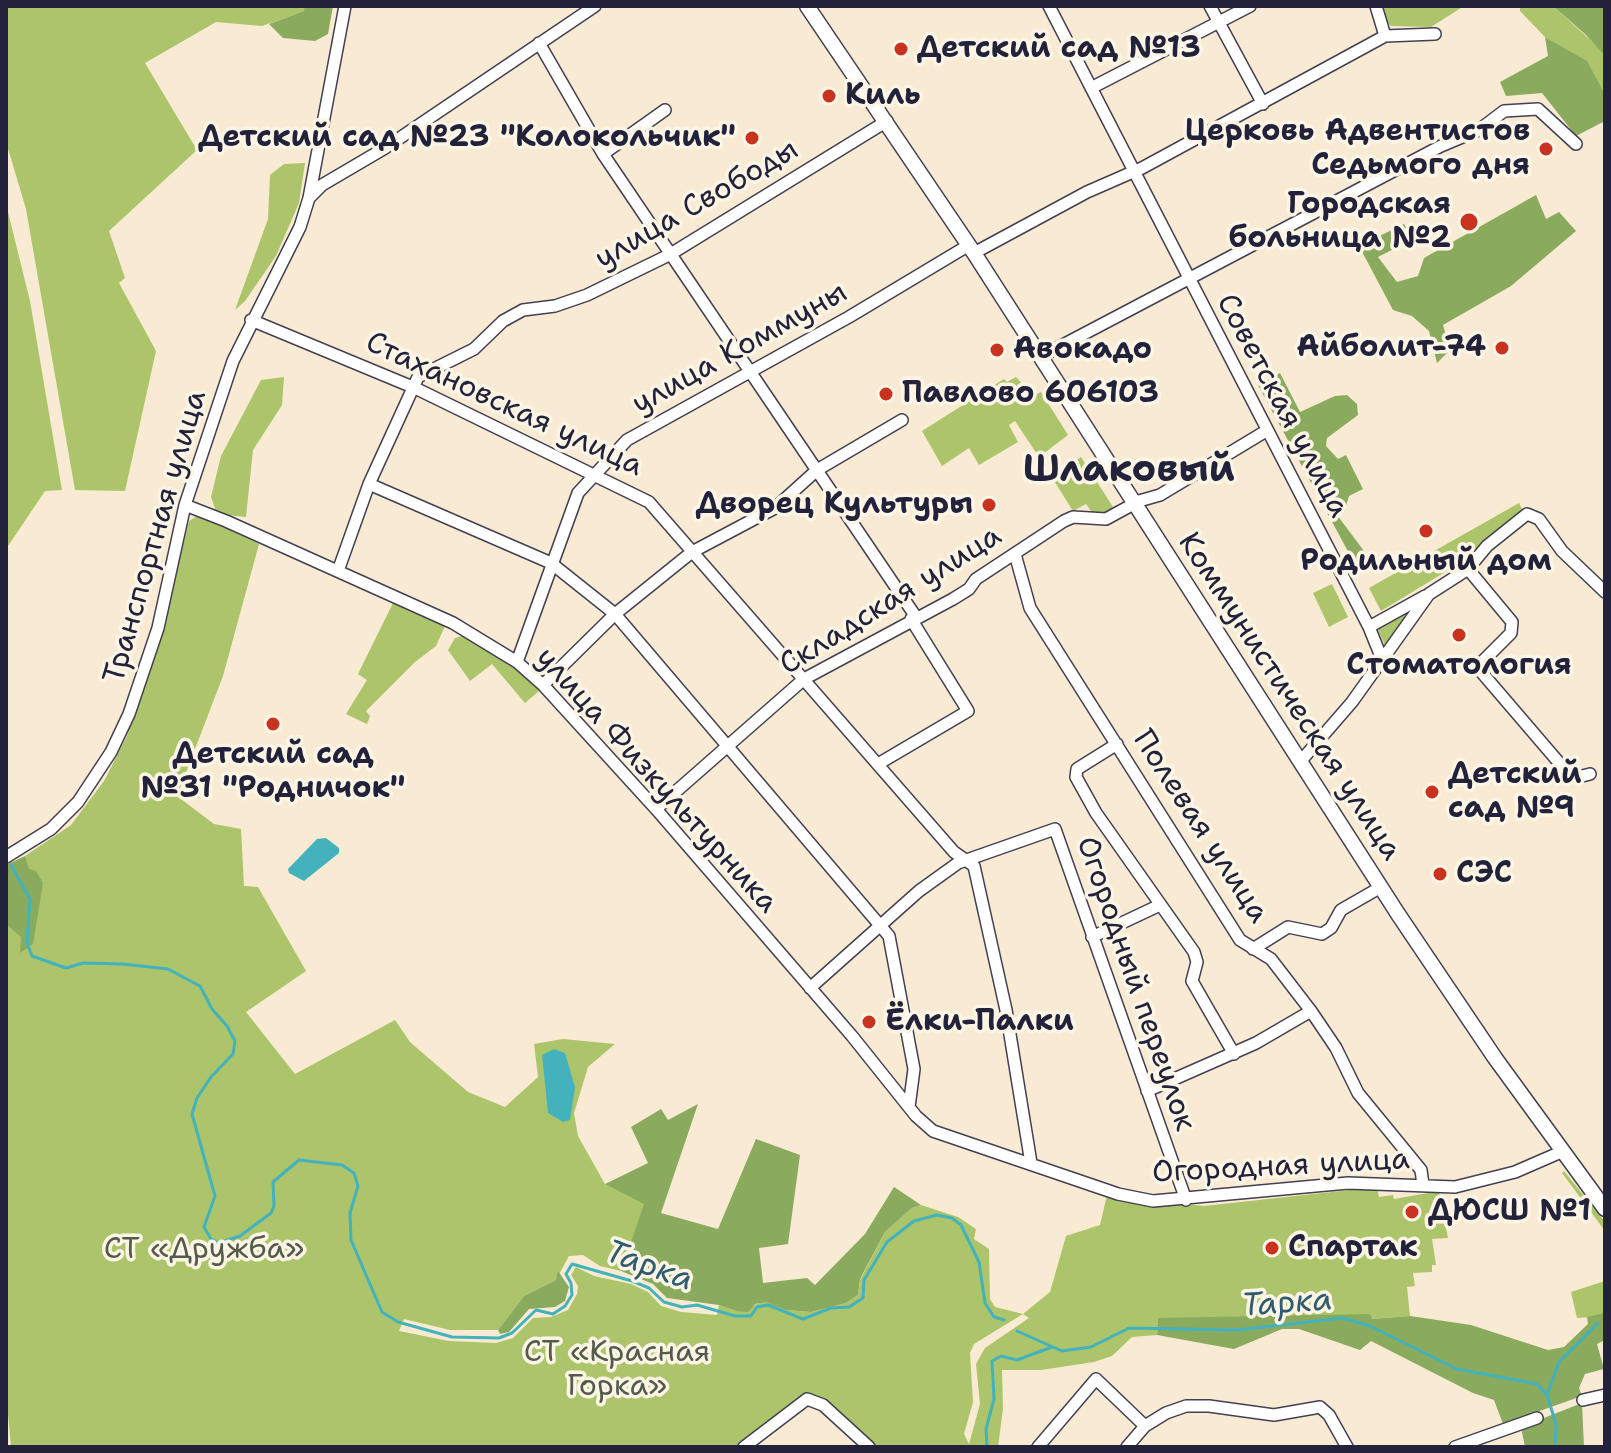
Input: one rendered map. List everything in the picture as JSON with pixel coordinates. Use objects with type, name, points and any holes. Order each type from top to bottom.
[{"type":"main road","name":"Коммунистическая улица","points":[[807,6],[972,249],[1381,887],[1561,1152],[1605,1209]]},
{"type":"street","name":"Транспортная улица","points":[[6,857],[33,842],[65,816],[111,752],[139,688],[158,628],[185,505],[233,361],[300,227],[309,198],[345,6]]},
{"type":"street","points":[[309,198],[322,185],[382,150],[595,6]]},
{"type":"street","name":"Советская улица","points":[[1049,6],[1369,627],[1382,659]]},
{"type":"street","points":[[1210,6],[1263,104]]},
{"type":"street","points":[[1091,88],[1250,6]]},
{"type":"street","points":[[1376,6],[1385,36]]},
{"type":"street","name":"улица Коммуны","points":[[517,662],[578,493],[627,440],[972,249],[1134,172],[1385,36],[1435,34]]},
{"type":"street","points":[[539,43],[603,154],[817,470],[913,618],[968,711],[878,764]]},
{"type":"street","points":[[1040,357],[1441,146],[1479,130],[1504,111],[1538,109],[1576,144]]},
{"type":"street","points":[[603,154],[665,110]]},
{"type":"street","name":"улица Свободы","points":[[338,571],[369,484],[418,377],[474,349],[503,321],[523,310],[555,306],[587,295],[669,255],[887,121]]},
{"type":"street","name":"Стахановская улица","points":[[251,320],[415,388],[649,502],[964,860]]},
{"type":"street","points":[[543,685],[615,614],[692,552],[775,508],[817,470],[902,420]]},
{"type":"street","name":"Складская улица","points":[[656,809],[804,679],[961,594],[976,579],[1064,521],[1073,517],[1106,519],[1160,495],[1266,431]]},
{"type":"street","points":[[369,484],[551,563],[615,614],[889,936],[914,1069],[909,1107]]},
{"type":"street","name":"улица Физкультурника","points":[[185,505],[453,623],[517,662],[543,685],[656,809],[909,1107],[933,1131],[1031,1163]]},
{"type":"street","points":[[1369,627],[1468,569],[1487,546],[1527,514],[1539,519],[1562,551],[1605,592]]},
{"type":"street","name":"Полевая улица","points":[[1015,554],[1030,608],[1240,940],[1271,959],[1311,1011],[1336,1048],[1358,1093],[1421,1170],[1423,1185]]},
{"type":"street","points":[[1468,569],[1512,622],[1511,633],[1477,667],[1561,765],[1578,777],[1590,774]]},
{"type":"street","points":[[1300,762],[1333,726],[1429,594]]},
{"type":"street","points":[[1117,744],[1077,769],[1076,777],[1096,813],[1194,952],[1197,962],[1192,981],[1234,1054]]},
{"type":"street","name":"Огородный переулок","points":[[964,860],[1055,829],[1186,1200]]},
{"type":"street","points":[[810,988],[881,923],[964,860],[974,866],[982,888],[1006,1010],[1031,1163]]},
{"type":"street","points":[[1253,949],[1288,927],[1322,934],[1331,928],[1341,910],[1381,887]]},
{"type":"street","points":[[1092,937],[1160,905]]},
{"type":"street","points":[[1147,1091],[1234,1054],[1311,1011]]},
{"type":"street","name":"Огородная улица","points":[[1031,1163],[1118,1194],[1153,1201],[1348,1183],[1455,1187],[1546,1161],[1561,1152]]},
{"type":"street","points":[[1038,1447],[1096,1379],[1145,1426]]},
{"type":"street","points":[[1583,1400],[1605,1395]]},
{"type":"street","points":[[744,1447],[807,1399],[823,1405],[869,1447]]},
{"type":"street","points":[[1127,1447],[1145,1426],[1186,1406],[1274,1415],[1320,1407],[1329,1415],[1347,1447]]},
{"type":"street","points":[[1455,1447],[1537,1418]]},
{"type":"green space","points":[[6,6],[305,6],[305,11],[262,26],[216,22],[145,63],[197,150],[109,231],[125,278],[119,283],[156,351],[125,491],[75,490],[26,209],[6,142]]},
{"type":"green space","points":[[305,6],[333,6],[328,34],[315,41],[283,38],[269,24],[304,11]]},
{"type":"green space","points":[[1381,6],[1464,6],[1431,27],[1391,26]]},
{"type":"green space","points":[[1520,6],[1553,6],[1599,48],[1605,56],[1605,94],[1587,62],[1545,37],[1520,11]]},
{"type":"green space","points":[[1553,6],[1605,6],[1605,56],[1586,35]]},
{"type":"green space","points":[[1545,37],[1587,61],[1605,94],[1605,121],[1576,136],[1542,93],[1506,96],[1500,82],[1548,56]]},
{"type":"green space","points":[[305,163],[299,203],[276,256],[245,301],[235,310],[268,219],[270,175],[284,164]]},
{"type":"green space","points":[[1536,195],[1546,219],[1559,212],[1576,231],[1511,286],[1443,325],[1450,350],[1437,363],[1429,331],[1412,316],[1393,310],[1359,246],[1404,224],[1413,239],[1378,257],[1397,282],[1418,276],[1424,258]]},
{"type":"green space","points":[[6,204],[30,301],[62,490],[45,491],[6,549]]},
{"type":"green space","points":[[1280,373],[1300,412],[1335,396],[1347,395],[1357,404],[1358,415],[1327,438],[1326,446],[1338,459],[1346,455],[1363,489],[1349,496],[1344,512],[1337,515],[1364,551],[1357,568],[1258,385]]},
{"type":"green space","points":[[284,377],[282,405],[253,450],[246,517],[217,514],[211,497],[221,456],[261,380]]},
{"type":"green space","points":[[1016,377],[1033,396],[1041,392],[1068,435],[1039,457],[1015,421],[1009,425],[1018,442],[979,465],[969,448],[942,466],[922,431],[1004,379],[1007,382]]},
{"type":"green space","points":[[1081,457],[1113,507],[1096,518],[1086,504],[1073,511],[1051,476]]},
{"type":"green space","points":[[1519,503],[1525,515],[1465,560],[1381,611],[1369,588]]},
{"type":"green space","points":[[199,515],[259,544],[223,676],[177,796],[214,824],[241,829],[244,886],[258,887],[306,971],[246,1012],[295,1074],[395,1020],[410,1042],[468,1092],[505,1107],[538,1077],[534,1044],[563,1039],[615,1044],[588,1067],[574,1113],[578,1136],[605,1184],[645,1203],[621,1271],[600,1266],[583,1255],[569,1256],[556,1280],[524,1296],[498,1330],[450,1330],[404,1319],[399,1331],[449,1341],[496,1343],[513,1338],[533,1318],[551,1317],[568,1310],[577,1294],[578,1286],[571,1275],[576,1267],[594,1276],[631,1284],[648,1292],[661,1306],[681,1312],[717,1315],[719,1305],[736,1311],[766,1301],[786,1310],[811,1312],[846,1303],[858,1295],[860,1280],[885,1232],[912,1208],[921,1205],[958,1217],[976,1229],[974,1239],[989,1249],[990,1299],[995,1307],[1023,1314],[1050,1292],[1066,1236],[1100,1225],[1107,1195],[1204,1206],[1377,1187],[1379,1197],[1393,1195],[1394,1199],[1439,1191],[1448,1238],[1432,1239],[1436,1265],[1432,1265],[1432,1272],[1413,1273],[1415,1286],[1407,1287],[1410,1316],[1372,1319],[1158,1318],[1157,1335],[1132,1337],[1112,1356],[1094,1362],[1041,1370],[1002,1370],[1003,1409],[998,1447],[875,1447],[826,1403],[806,1395],[734,1447],[11,1447],[6,1392],[6,924],[33,944],[25,856],[71,825],[104,781],[127,736],[159,639],[189,521]],"holes":[[[1023,1314],[1029,1318],[985,1348],[976,1364],[980,1404],[969,1444],[964,1434],[973,1402],[970,1353],[974,1344]]]},
{"type":"green space","points":[[1332,584],[1348,617],[1329,627],[1313,593]]},
{"type":"green space","points":[[393,603],[445,626],[436,646],[415,662],[366,711],[370,716],[367,724],[346,714],[367,680],[358,674]]},
{"type":"green space","points":[[1409,611],[1411,614],[1386,647],[1377,628]]},
{"type":"green space","points":[[462,636],[518,670],[539,691],[525,703],[492,664],[470,681],[448,650],[455,638]]},
{"type":"green space","points":[[25,856],[29,869],[36,871],[43,883],[33,944],[20,953],[21,937],[6,924],[6,865]]},
{"type":"green space","points":[[698,1104],[661,1213],[718,1229],[756,1139],[800,1155],[788,1244],[759,1248],[763,1283],[807,1278],[815,1285],[865,1234],[894,1187],[921,1205],[912,1208],[885,1232],[860,1279],[858,1295],[846,1303],[811,1312],[786,1310],[766,1302],[755,1304],[748,1312],[736,1311],[719,1305],[667,1298],[653,1284],[621,1271],[644,1204],[605,1184],[648,1163],[631,1127],[661,1109],[668,1120]]},
{"type":"green space","points":[[1564,1171],[1605,1222],[1605,1231],[1562,1173]]},
{"type":"green space","points":[[558,1271],[569,1287],[565,1301],[555,1307],[529,1309],[509,1332],[500,1334],[498,1330],[524,1296],[556,1280]]},
{"type":"green space","points":[[1605,1281],[1605,1316],[1577,1318],[1571,1292]]},
{"type":"green space","points":[[1604,1313],[1605,1340],[1597,1344],[1604,1369],[1585,1374],[1579,1388],[1582,1396],[1503,1424],[1494,1400],[1473,1393],[1371,1341],[1360,1350],[1299,1329],[1282,1329],[1234,1349],[1157,1335],[1158,1318],[1370,1314],[1372,1319],[1410,1316],[1471,1325],[1548,1350],[1564,1347],[1588,1324],[1587,1317]]},
{"type":"green space","points":[[1582,1403],[1584,1447],[1525,1447],[1521,1427]]},
{"type":"water","points":[[326,838],[339,848],[339,853],[304,881],[289,873],[288,869],[317,839]]},
{"type":"water","points":[[554,1049],[565,1053],[575,1087],[570,1120],[563,1122],[548,1113],[542,1055]]},
{"type":"waterway","name":"Тарка","points":[[11,865],[30,899],[27,943],[32,956],[66,968],[83,963],[168,969],[200,986],[212,1009],[227,1026],[235,1041],[233,1054],[211,1077],[197,1098],[192,1114],[215,1196],[204,1227],[211,1239],[219,1243],[240,1236],[271,1213],[274,1206],[273,1182],[299,1160],[342,1165],[354,1173],[358,1186],[350,1213],[351,1240],[382,1312],[398,1322],[452,1337],[499,1338],[512,1333],[536,1310],[553,1314],[565,1306],[572,1295],[566,1274],[572,1264],[649,1288],[664,1302],[682,1307],[697,1305],[735,1316],[751,1316],[757,1307],[768,1305],[803,1319],[831,1308],[849,1307],[863,1298],[864,1280],[887,1242],[914,1221],[937,1215],[952,1218],[961,1225],[979,1262],[985,1303],[994,1317],[1004,1320]]},
{"type":"waterway","name":"Тарка","points":[[1017,1331],[1062,1351],[1091,1347],[1129,1328],[1237,1330],[1343,1318],[1370,1326],[1457,1369],[1537,1384],[1547,1395],[1556,1424],[1555,1447]]},
{"type":"waterway","points":[[1547,1395],[1559,1362],[1598,1323]]},
{"type":"waterway","points":[[987,1447],[986,1429],[994,1399],[992,1361],[1001,1356],[1017,1360],[1052,1347]]},
{"type":"place","name":"Детский сад №13","points":[[901,49]]},
{"type":"place","name":"Киль","points":[[829,96]]},
{"type":"place","name":"Детский сад №23 \"Колокольчик\"","points":[[752,138]]},
{"type":"place","name":"Церковь Адвентистов Седьмого дня","points":[[1546,149]]},
{"type":"place","name":"Городская больница №2","points":[[1469,222]]},
{"type":"place","name":"Айболит-74","points":[[1502,348]]},
{"type":"place","name":"Авокадо","points":[[997,350]]},
{"type":"place","name":"Павлово 606103","points":[[886,394]]},
{"type":"place","name":"Дворец Культуры","points":[[989,505]]},
{"type":"place","name":"Родильный дом","points":[[1426,531]]},
{"type":"place","name":"Cтоматология","points":[[1459,635]]},
{"type":"place","name":"Детский сад №31 \"Родничок\"","points":[[273,724]]},
{"type":"place","name":"Детский сад №9","points":[[1432,792]]},
{"type":"place","name":"СЭС","points":[[1440,874]]},
{"type":"place","name":"Ёлки-Палки","points":[[869,1022]]},
{"type":"place","name":"ДЮСШ №1","points":[[1412,1212]]},
{"type":"place","name":"Спартак","points":[[1272,1248]]},
{"type":"district","name":"Шлаковый","points":[[1129,471]]},
{"type":"park label","name":"СТ «Дружба»","points":[[204,1250]]},
{"type":"park label","name":"СТ «Красная Горка»","points":[[617,1370]]}]
